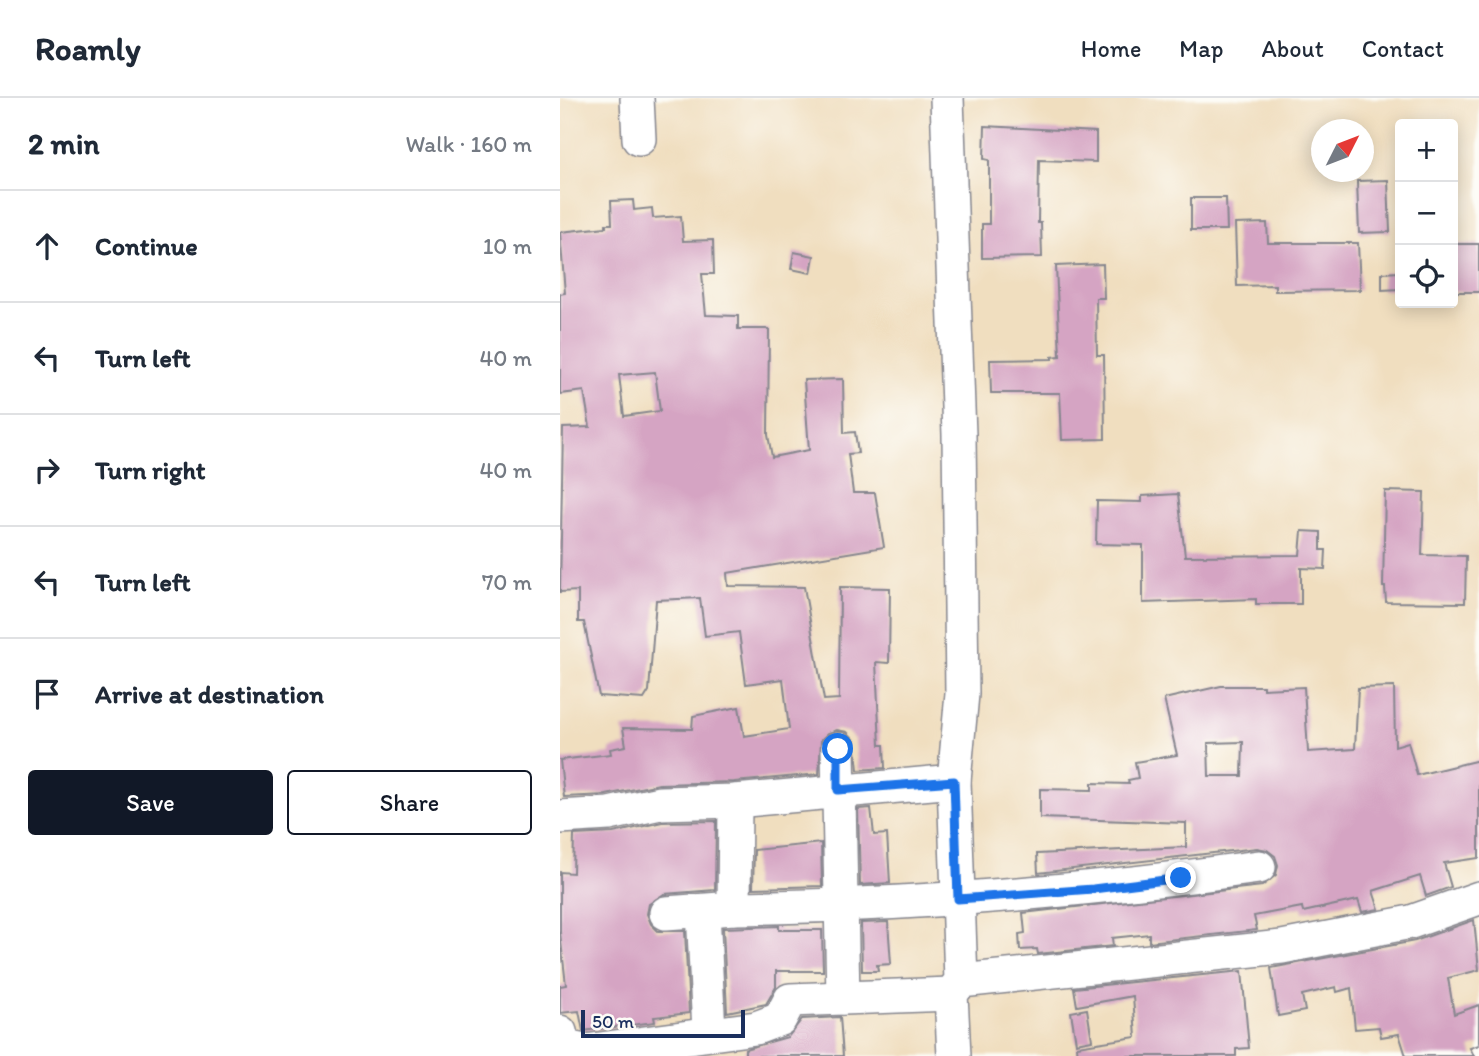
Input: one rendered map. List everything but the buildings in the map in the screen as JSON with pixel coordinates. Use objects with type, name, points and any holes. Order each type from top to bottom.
[{"type":"street","points":[[637,98],[639,139]]},
{"type":"street","points":[[947,98],[958,407],[962,694],[954,781],[958,899],[954,1056]]},
{"type":"street","points":[[838,749],[844,998]]},
{"type":"street","points":[[560,817],[609,814],[660,803],[734,801],[954,781]]},
{"type":"street","points":[[709,1032],[719,909],[734,801]]},
{"type":"street","points":[[666,912],[840,906],[1093,889],[1259,867]]},
{"type":"street","points":[[577,1046],[709,1032],[759,1042],[780,1019],[790,1000],[844,998],[956,987],[1282,947],[1411,922],[1479,898]]},
{"type":"route","points":[[838,749],[838,790],[954,781],[958,899],[1093,889],[1181,878]]}]
